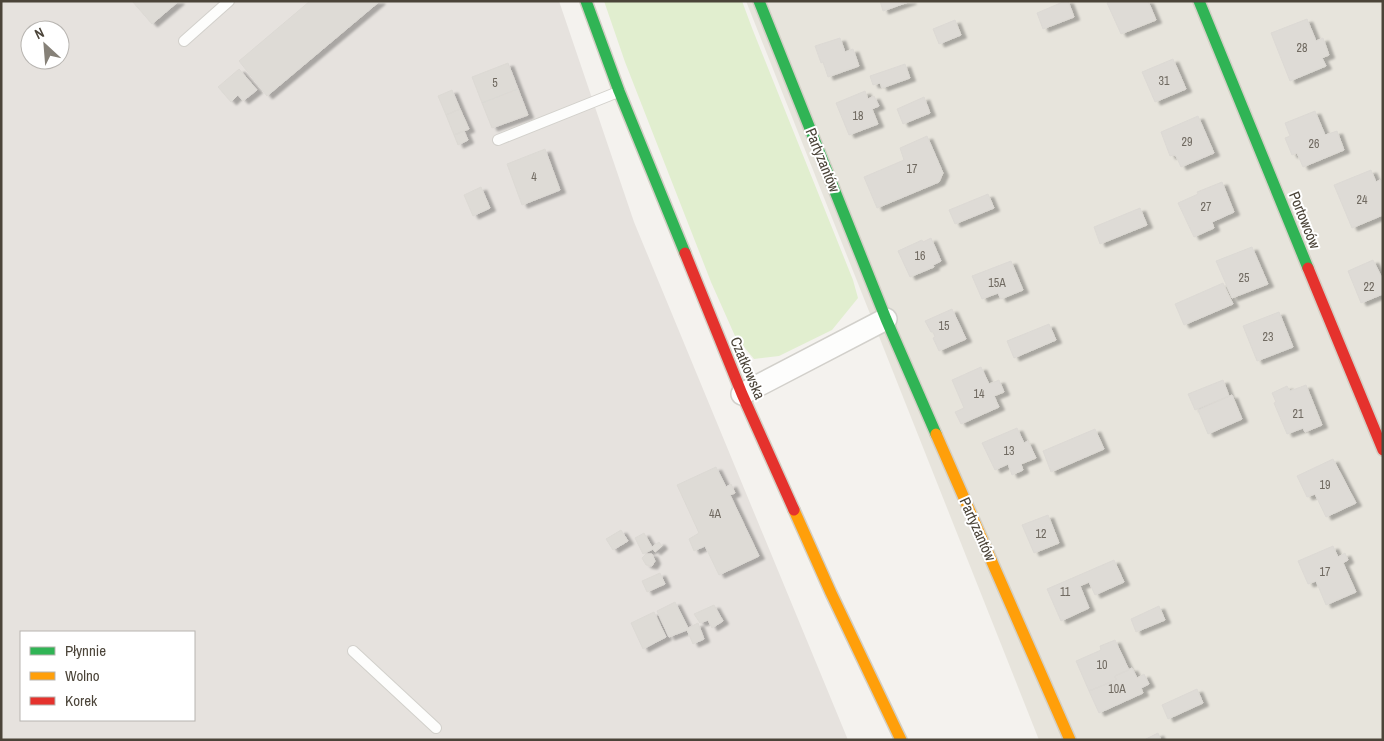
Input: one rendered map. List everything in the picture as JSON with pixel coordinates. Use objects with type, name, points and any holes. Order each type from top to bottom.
[{"type":"street","name":"Czatkowska","points":[[586,1],[619,91],[742,394],[831,593],[901,740]]},
{"type":"street","name":"Partyzantów","points":[[759,1],[886,318],[1070,740]]},
{"type":"street","name":"Portowców","points":[[1199,1],[1383,450]]},
{"type":"street","points":[[742,394],[886,318]]},
{"type":"lane","points":[[184,40],[229,1]]},
{"type":"lane","points":[[498,140],[619,91]]},
{"type":"lane","points":[[354,651],[436,728]]},
{"type":"shaded area","points":[[1,1],[559,1],[634,222],[848,740],[1,740]]},
{"type":"shaded area","points":[[746,1],[1383,1],[1383,740],[1039,740]]},
{"type":"green space","points":[[604,1],[742,1],[853,280],[858,298],[832,330],[779,356],[754,359],[735,336],[711,282],[625,62]]},
{"type":"building","points":[[132,1],[179,1],[152,24]]},
{"type":"building","points":[[310,1],[380,1],[267,96],[239,61]]},
{"type":"building","points":[[880,1],[911,1],[883,11]]},
{"type":"building","points":[[1068,1],[1074,17],[1043,29],[1037,13]]},
{"type":"building","points":[[1111,1],[1148,1],[1156,20],[1121,34],[1107,3]]},
{"type":"building","points":[[1307,19],[1316,41],[1323,38],[1329,55],[1322,58],[1326,66],[1290,81],[1271,33]]},
{"type":"building","points":[[955,20],[961,35],[939,44],[933,29]]},
{"type":"building","points":[[840,38],[845,52],[853,49],[859,66],[828,77],[815,46]]},
{"type":"building","points":[[1173,59],[1186,89],[1155,102],[1142,72]]},
{"type":"building","points":[[508,63],[518,89],[482,103],[472,77]]},
{"type":"building","points":[[905,64],[910,78],[882,88],[880,83],[873,85],[870,76]]},
{"type":"building","points":[[239,69],[257,90],[243,101],[238,95],[231,102],[218,87]]},
{"type":"building","points":[[518,89],[528,115],[492,128],[482,103]]},
{"type":"building","points":[[452,90],[460,109],[446,115],[438,96]]},
{"type":"building","points":[[865,91],[868,99],[874,96],[879,106],[872,109],[878,124],[849,135],[836,103]]},
{"type":"building","points":[[924,97],[930,113],[903,124],[897,109]]},
{"type":"building","points":[[460,109],[469,129],[454,135],[446,115]]},
{"type":"building","points":[[1315,111],[1325,135],[1337,131],[1344,150],[1303,167],[1297,153],[1292,155],[1285,138],[1290,136],[1285,123]]},
{"type":"building","points":[[1198,116],[1214,153],[1181,167],[1176,156],[1170,156],[1161,132]]},
{"type":"building","points":[[464,131],[468,140],[458,145],[454,135]]},
{"type":"building","points":[[927,136],[943,173],[939,182],[877,208],[864,177],[904,160],[900,148]]},
{"type":"building","points":[[545,149],[560,190],[522,205],[507,164]]},
{"type":"building","points":[[1371,170],[1376,182],[1380,180],[1383,184],[1383,215],[1352,228],[1334,185]]},
{"type":"building","points":[[1222,182],[1234,212],[1212,222],[1214,228],[1194,237],[1178,203],[1198,194],[1197,192]]},
{"type":"building","points":[[481,187],[490,208],[473,216],[464,195]]},
{"type":"building","points":[[988,194],[994,208],[955,224],[949,210]]},
{"type":"building","points":[[1140,208],[1147,225],[1100,244],[1094,227]]},
{"type":"building","points":[[931,238],[941,261],[933,265],[934,267],[910,277],[898,251]]},
{"type":"building","points":[[1252,247],[1268,284],[1232,298],[1216,261]]},
{"type":"building","points":[[1373,260],[1383,280],[1383,294],[1361,303],[1348,271]]},
{"type":"building","points":[[1011,261],[1023,290],[1001,299],[998,293],[982,299],[972,276]]},
{"type":"building","points":[[1223,283],[1233,304],[1184,325],[1175,304]]},
{"type":"building","points":[[952,309],[966,339],[939,351],[933,338],[935,337],[933,332],[931,332],[925,321]]},
{"type":"building","points":[[1279,312],[1293,347],[1257,361],[1243,326]]},
{"type":"building","points":[[1049,324],[1056,340],[1014,358],[1007,341]]},
{"type":"building","points":[[981,367],[989,384],[999,380],[1004,392],[994,396],[999,407],[961,424],[955,412],[964,408],[952,380]]},
{"type":"building","points":[[1223,380],[1229,396],[1195,410],[1188,394]]},
{"type":"building","points":[[1306,385],[1322,425],[1305,432],[1303,428],[1287,434],[1274,403],[1276,402],[1272,393],[1287,386],[1290,391]]},
{"type":"building","points":[[1232,395],[1242,419],[1208,434],[1198,410]]},
{"type":"building","points":[[1017,428],[1024,443],[1028,441],[1036,458],[1021,464],[1023,470],[1012,475],[1008,464],[995,470],[982,443]]},
{"type":"building","points":[[1095,429],[1104,449],[1051,472],[1043,451]]},
{"type":"building","points":[[1333,459],[1356,503],[1326,517],[1315,494],[1307,497],[1297,476]]},
{"type":"building","points":[[716,467],[726,487],[731,484],[735,493],[730,495],[759,556],[719,575],[705,546],[694,551],[689,539],[699,533],[677,485]]},
{"type":"building","points":[[1048,515],[1059,543],[1034,553],[1022,525]]},
{"type":"building","points":[[621,530],[628,541],[613,550],[606,539]]},
{"type":"building","points":[[644,533],[652,547],[659,542],[662,546],[655,552],[653,549],[643,554],[635,538]]},
{"type":"building","points":[[1333,546],[1338,557],[1345,553],[1348,560],[1343,563],[1356,592],[1326,605],[1316,581],[1308,584],[1298,561]]},
{"type":"building","points":[[646,554],[652,554],[655,561],[652,566],[646,565],[642,558]]},
{"type":"building","points":[[1114,560],[1124,582],[1095,595],[1089,582],[1080,586],[1089,608],[1061,621],[1047,589]]},
{"type":"building","points":[[660,573],[665,584],[647,592],[642,581]]},
{"type":"building","points":[[675,602],[688,628],[698,623],[704,639],[693,644],[687,630],[669,637],[657,611]]},
{"type":"building","points":[[714,605],[723,621],[712,628],[708,620],[700,623],[694,614]]},
{"type":"building","points":[[1159,606],[1165,620],[1136,632],[1131,619]]},
{"type":"building","points":[[654,612],[666,637],[643,649],[631,623]]},
{"type":"building","points":[[1115,640],[1129,670],[1115,676],[1116,680],[1089,691],[1076,661],[1101,650],[1100,646]]},
{"type":"building","points":[[1132,668],[1137,678],[1144,674],[1149,684],[1141,688],[1143,693],[1099,713],[1089,691],[1116,680],[1115,676]]},
{"type":"building","points":[[1197,689],[1203,703],[1168,719],[1162,705]]},
{"type":"building","points":[[1158,733],[1161,740],[1144,740]]},
{"type":"traffic: fast","points":[[586,1],[619,91],[685,253]]},
{"type":"traffic: fast","points":[[759,1],[886,319],[936,434]]},
{"type":"traffic: fast","points":[[1199,1],[1308,268]]},
{"type":"traffic: slow","points":[[936,434],[1070,740]]},
{"type":"traffic: slow","points":[[794,510],[901,740]]},
{"type":"traffic: jam","points":[[685,253],[742,394],[794,510]]},
{"type":"traffic: jam","points":[[1308,268],[1383,450]]}]
